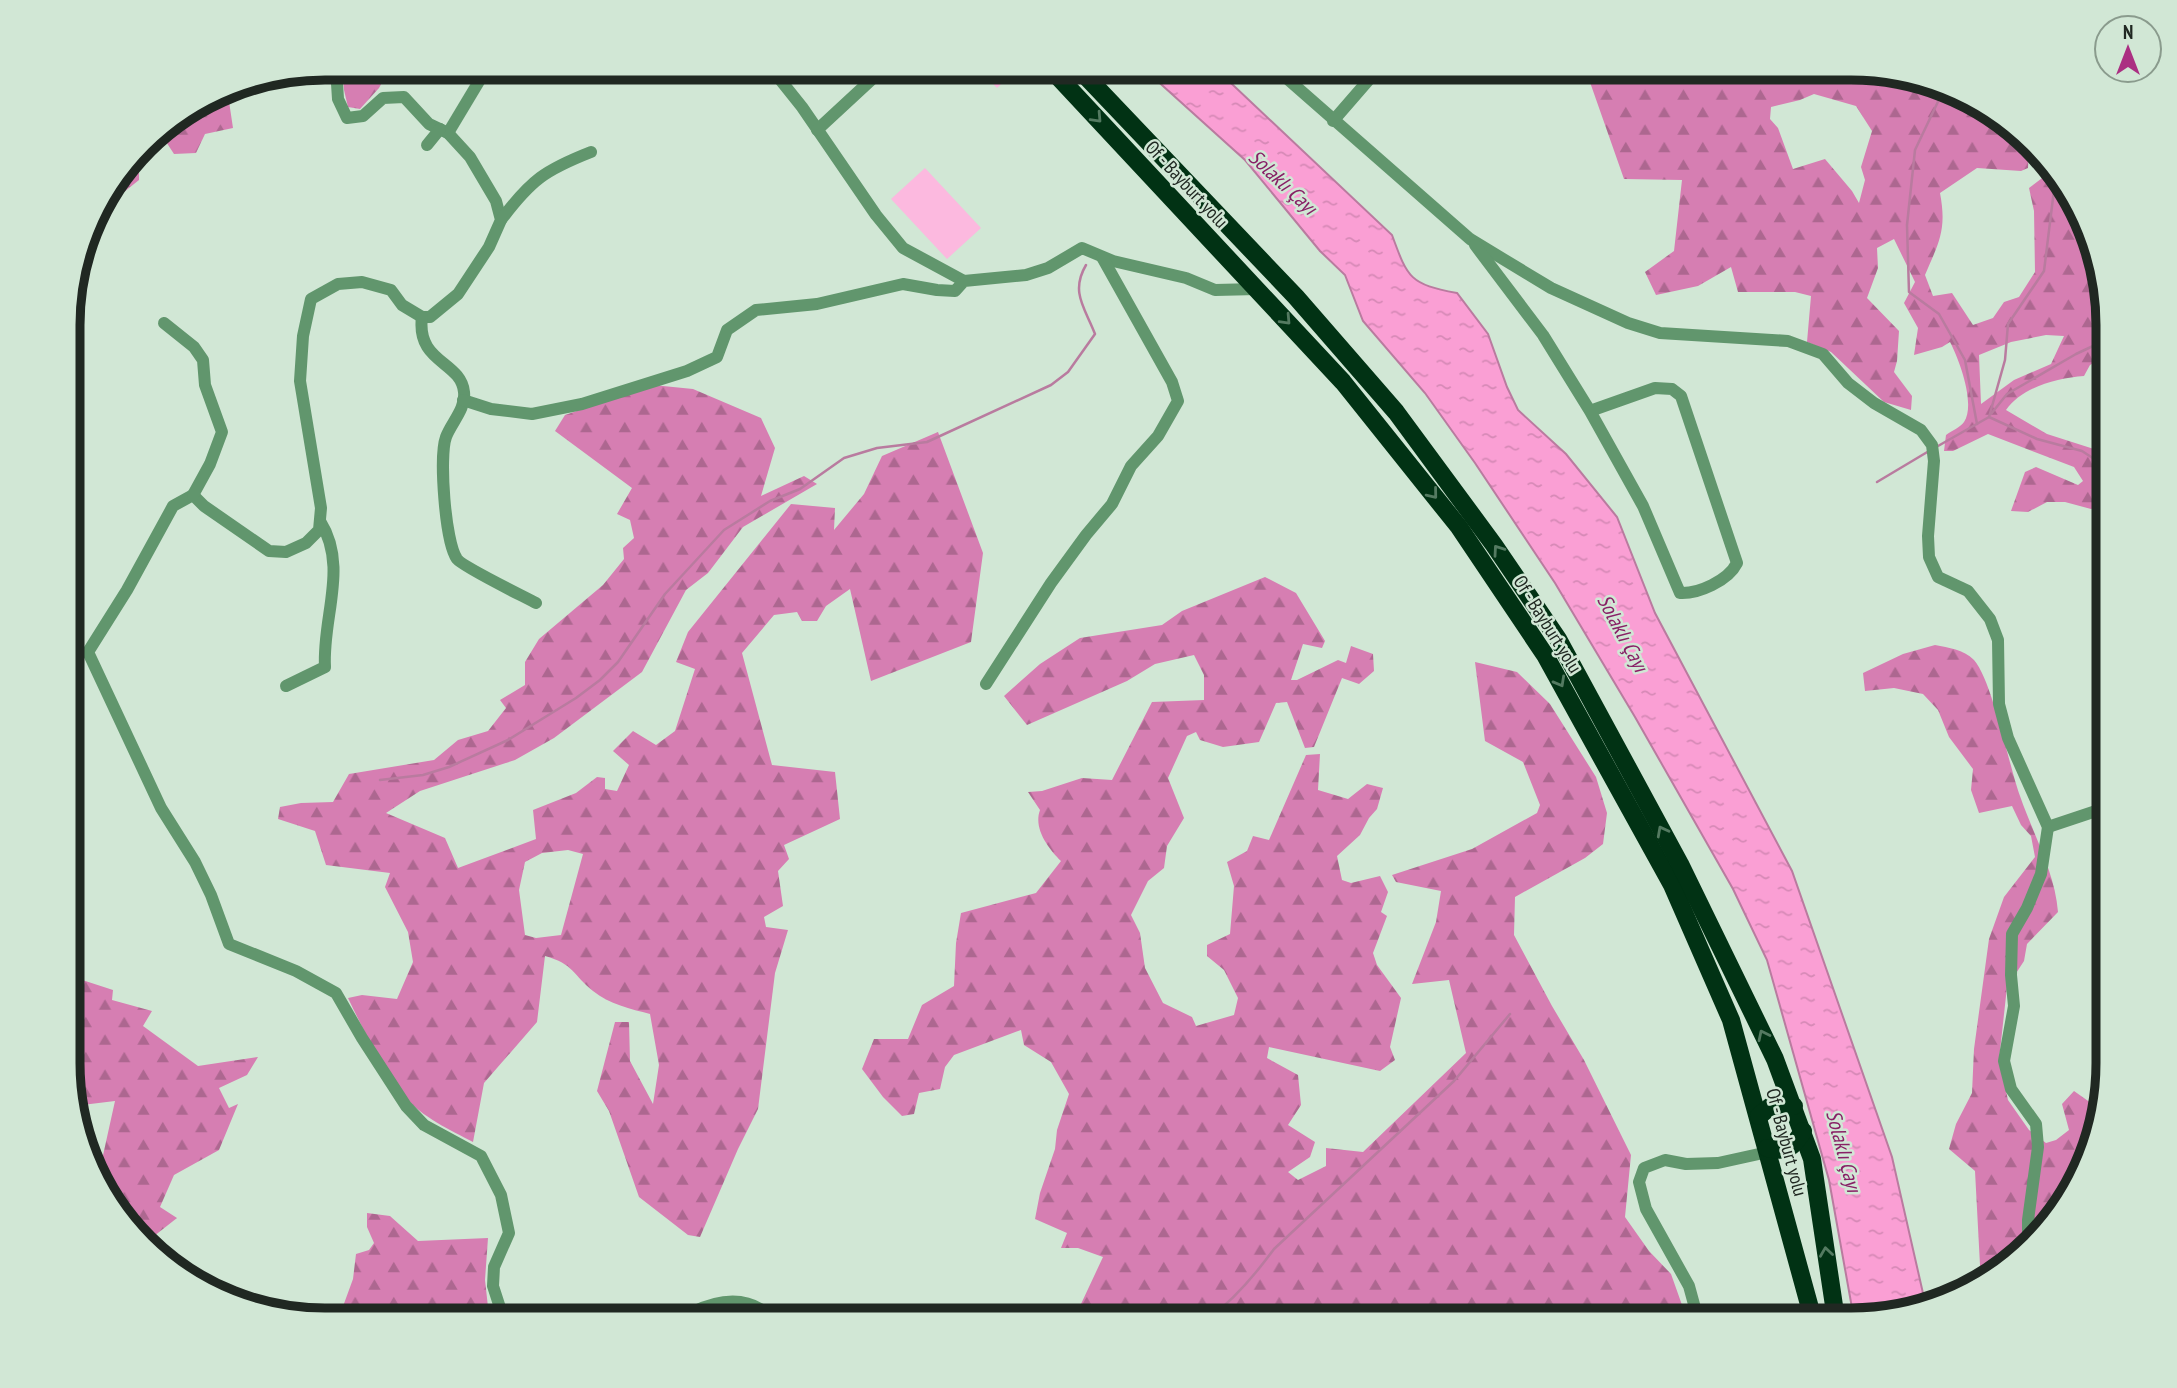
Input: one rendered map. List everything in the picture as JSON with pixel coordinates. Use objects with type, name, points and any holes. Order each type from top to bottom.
[{"type":"highway","name":"Of - Bayburt yolu","points":[[1096,80],[1296,297],[1396,412],[1494,545],[1558,639],[1680,864],[1775,1059],[1812,1159],[1834,1307]]},
{"type":"highway","name":"Of - Bayburt yolu","points":[[1062,81],[1343,382],[1451,516],[1545,655],[1672,885],[1731,1020],[1810,1307]]},
{"type":"highway","points":[[1759,1116],[1771,1106],[1794,1106]]},
{"type":"highway","points":[[1768,1150],[1782,1151],[1793,1146],[1803,1131]]},
{"type":"street","points":[[1289,80],[1470,239],[1551,288],[1628,323],[1660,332],[1788,341],[1823,354],[1848,383],[1874,403],[1921,430],[1932,445],[1934,461],[1929,557],[1938,578],[1968,591],[1990,619],[1998,640],[1999,704],[2008,738],[2048,827],[2041,874],[2027,908],[2012,934],[2011,975],[2014,1006],[2004,1060],[2011,1089],[2036,1124],[2038,1147],[2028,1233]]},
{"type":"street","points":[[1333,121],[1368,80]]},
{"type":"street","points":[[336,81],[338,99],[347,118],[363,116],[383,98],[404,97],[429,124],[444,131],[470,158],[496,201],[501,220]]},
{"type":"street","points":[[427,145],[444,131],[478,81]]},
{"type":"street","points":[[781,81],[876,215],[903,248],[964,281],[1026,275],[1048,268],[1082,248],[1145,270],[1186,278],[1215,290],[1257,289]]},
{"type":"street","points":[[817,130],[870,81]]},
{"type":"street","points":[[1072,91],[1080,81]]},
{"type":"street","points":[[193,495],[204,506],[269,551],[286,552],[306,543],[319,530],[321,508],[300,381],[303,336],[311,299],[338,284],[362,282],[391,290],[402,305],[422,317],[430,317],[458,294],[489,247],[501,220],[521,193],[544,173],[591,152]]},
{"type":"street","points":[[1470,239],[1543,335],[1590,411],[1643,506],[1680,593],[1694,594],[1733,572],[1737,563],[1681,396],[1672,389],[1655,388],[1590,411]]},
{"type":"street","points":[[986,684],[1051,583],[1112,504],[1130,466],[1158,436],[1178,401],[1172,382],[1102,257]]},
{"type":"street","points":[[463,400],[491,409],[532,414],[582,404],[687,370],[717,357],[727,330],[756,310],[817,304],[903,284],[955,291],[964,281]]},
{"type":"street","points":[[422,317],[420,327],[425,346],[458,377],[464,393],[460,410],[446,437],[442,455],[450,544],[458,561],[536,603]]},
{"type":"street","points":[[164,323],[194,347],[203,360],[205,385],[222,432],[211,464],[193,495],[173,506],[127,590],[88,652],[161,808],[195,862],[211,895],[229,944],[296,971],[336,993],[405,1106],[425,1125],[481,1156],[501,1195],[509,1233],[494,1267],[493,1286],[500,1308]]},
{"type":"street","points":[[286,686],[325,667],[324,643],[332,599],[334,568],[330,537],[320,521]]},
{"type":"street","points":[[2048,827],[2096,811]]},
{"type":"street","points":[[1695,1307],[1689,1286],[1646,1209],[1639,1182],[1644,1168],[1665,1160],[1686,1164],[1718,1163],[1768,1150]]},
{"type":"street","points":[[702,1308],[712,1303],[740,1301],[762,1308]]},
{"type":"green space","points":[[1589,80],[1851,80],[1899,85],[1960,106],[2013,141],[2029,156],[2028,168],[2021,171],[1977,168],[1940,193],[1942,227],[1925,275],[1933,296],[1952,293],[1973,325],[1993,318],[2004,302],[2019,297],[2035,272],[2034,211],[2029,188],[2045,176],[2071,217],[2088,262],[2096,310],[2096,361],[2090,365],[2084,376],[2041,385],[2021,395],[2006,410],[2047,434],[2096,450],[2096,508],[2047,502],[2028,512],[2011,511],[2025,472],[2036,467],[2078,485],[2083,481],[2074,467],[1988,434],[1953,451],[1944,451],[1946,435],[1963,424],[1967,414],[1965,382],[1950,342],[1914,355],[1918,328],[1904,303],[1915,282],[1894,239],[1877,248],[1878,268],[1867,298],[1899,331],[1894,372],[1912,396],[1911,410],[1884,402],[1831,352],[1807,342],[1811,296],[1795,292],[1738,292],[1731,267],[1698,286],[1656,295],[1645,272],[1674,251],[1682,180],[1624,179]],"holes":[[[1814,94],[1856,106],[1872,131],[1861,167],[1865,180],[1859,203],[1825,159],[1793,169],[1778,128],[1770,119],[1771,107]],[[2046,335],[2064,336],[2051,364],[2014,380],[1981,404],[1979,355],[2011,342]]]},
{"type":"green space","points":[[343,81],[383,81],[360,109],[348,107]]},
{"type":"green space","points":[[229,100],[233,128],[205,134],[196,153],[174,154],[165,140],[203,113]]},
{"type":"green space","points":[[139,167],[139,180],[116,198]]},
{"type":"green space","points":[[653,385],[693,389],[761,418],[775,448],[761,496],[804,476],[817,484],[743,527],[708,573],[686,590],[642,672],[554,738],[515,760],[420,791],[386,813],[445,838],[458,868],[536,839],[533,810],[576,793],[597,777],[605,778],[605,789],[617,791],[629,765],[613,751],[633,731],[656,745],[675,731],[695,669],[676,662],[688,632],[791,504],[835,508],[834,530],[864,494],[882,456],[938,432],[983,553],[971,642],[871,681],[850,589],[826,606],[817,621],[802,621],[797,612],[774,615],[742,653],[772,765],[835,772],[840,819],[784,845],[789,859],[778,871],[783,906],[764,917],[766,927],[788,930],[775,973],[758,1109],[700,1237],[688,1235],[639,1197],[609,1111],[597,1091],[615,1022],[629,1022],[630,1061],[653,1104],[659,1065],[650,1014],[620,1006],[606,999],[593,991],[568,966],[545,956],[537,1022],[484,1083],[473,1142],[455,1133],[428,1117],[405,1097],[381,1062],[348,998],[362,995],[397,999],[413,962],[408,932],[385,887],[390,873],[326,865],[315,831],[278,819],[280,807],[333,802],[349,774],[434,760],[458,740],[488,731],[506,708],[500,700],[525,685],[525,662],[539,639],[603,585],[624,559],[623,548],[634,538],[630,520],[617,514],[632,488],[555,431],[565,415]],"holes":[[[568,850],[583,854],[561,935],[536,938],[525,935],[519,890],[525,862],[542,853]]]},
{"type":"green space","points":[[1265,577],[1296,593],[1325,641],[1322,648],[1303,644],[1291,680],[1297,680],[1338,660],[1346,663],[1351,646],[1373,654],[1374,671],[1359,684],[1342,678],[1314,747],[1305,748],[1287,702],[1276,703],[1259,742],[1223,747],[1200,740],[1196,732],[1187,736],[1168,778],[1184,818],[1167,846],[1164,868],[1148,881],[1131,915],[1140,933],[1145,968],[1163,1003],[1192,1017],[1196,1026],[1234,1015],[1238,998],[1224,970],[1207,956],[1207,945],[1230,934],[1234,886],[1227,862],[1247,851],[1253,836],[1269,840],[1306,755],[1320,754],[1318,790],[1348,799],[1367,784],[1383,788],[1377,809],[1360,835],[1337,856],[1342,880],[1351,883],[1380,876],[1388,892],[1381,912],[1387,916],[1373,953],[1377,965],[1401,998],[1390,1047],[1395,1060],[1380,1071],[1269,1047],[1267,1058],[1298,1075],[1301,1105],[1288,1125],[1315,1142],[1310,1157],[1288,1172],[1298,1180],[1326,1166],[1326,1148],[1363,1152],[1466,1053],[1449,980],[1412,984],[1436,922],[1441,891],[1396,882],[1392,875],[1472,849],[1537,813],[1540,805],[1523,762],[1485,741],[1475,662],[1517,672],[1550,704],[1596,777],[1607,813],[1603,844],[1585,858],[1515,897],[1514,935],[1584,1060],[1631,1155],[1625,1217],[1649,1251],[1671,1274],[1683,1307],[1081,1308],[1103,1257],[1078,1248],[1061,1248],[1067,1233],[1035,1219],[1040,1193],[1055,1149],[1057,1130],[1069,1094],[1051,1062],[1024,1045],[1021,1030],[954,1055],[945,1067],[940,1089],[919,1093],[914,1114],[902,1116],[883,1097],[862,1069],[874,1039],[908,1039],[922,1005],[954,986],[956,943],[961,913],[1036,893],[1061,861],[1043,838],[1038,817],[1040,810],[1028,792],[1042,791],[1082,778],[1112,780],[1152,702],[1204,700],[1204,675],[1194,655],[1155,664],[1127,681],[1027,725],[1004,696],[1040,664],[1080,638],[1162,625],[1182,611]]},
{"type":"green space","points":[[1935,645],[1965,653],[1981,670],[1994,704],[2020,796],[2053,882],[2058,912],[2027,944],[2024,961],[2007,987],[1999,1060],[2008,1100],[2029,1130],[2046,1143],[2056,1140],[2069,1130],[2062,1104],[2074,1091],[2091,1103],[2093,1102],[2078,1156],[2064,1185],[2025,1236],[1980,1271],[1975,1171],[1949,1149],[1956,1124],[1972,1093],[1974,1049],[1989,939],[2004,897],[2035,857],[2031,836],[2021,825],[2012,806],[1979,813],[1971,790],[1973,769],[1949,737],[1938,710],[1923,694],[1894,688],[1865,691],[1863,673],[1903,654]]},
{"type":"green space","points":[[80,979],[113,990],[112,1000],[152,1011],[143,1026],[198,1066],[258,1057],[247,1075],[219,1088],[229,1108],[238,1104],[219,1150],[174,1175],[160,1207],[177,1218],[153,1237],[113,1185],[102,1162],[115,1101],[84,1105],[80,1062]]},
{"type":"green space","points":[[367,1213],[390,1216],[418,1241],[488,1238],[485,1280],[488,1308],[342,1308],[353,1279],[356,1254],[369,1250],[374,1243],[367,1227]]},
{"type":"shaded area","points":[[990,81],[1005,81],[997,88]]},
{"type":"shaded area","points":[[925,168],[981,228],[947,259],[891,199]]},
{"type":"water","name":"Solaklı Çayı","points":[[1157,80],[1228,80],[1392,235],[1402,261],[1413,277],[1429,286],[1457,293],[1488,334],[1518,410],[1566,454],[1617,517],[1655,613],[1792,871],[1892,1157],[1924,1296],[1899,1303],[1852,1307],[1829,1180],[1767,960],[1733,889],[1555,583],[1475,463],[1425,393],[1363,321],[1345,275],[1320,251],[1245,160]]},
{"type":"waterway","points":[[1940,97],[1915,150],[1907,225],[1909,292],[1939,314],[1965,360],[1977,424]]},
{"type":"waterway","points":[[1989,417],[2005,360],[2008,324],[2044,271],[2055,189]]},
{"type":"waterway","points":[[380,780],[423,775],[449,767],[508,740],[576,698],[618,662],[665,594],[724,530],[770,501],[800,489],[844,458],[877,448],[927,442],[1051,385],[1068,372],[1095,334],[1079,292],[1081,275],[1086,265]]},
{"type":"waterway","points":[[1991,414],[2007,394],[2096,345]]},
{"type":"waterway","points":[[1938,446],[1989,417],[2037,439],[2082,451],[2096,460]]},
{"type":"waterway","points":[[1877,482],[1929,451]]},
{"type":"waterway","points":[[1223,1307],[1244,1287],[1274,1249],[1454,1081],[1510,1014]]}]
